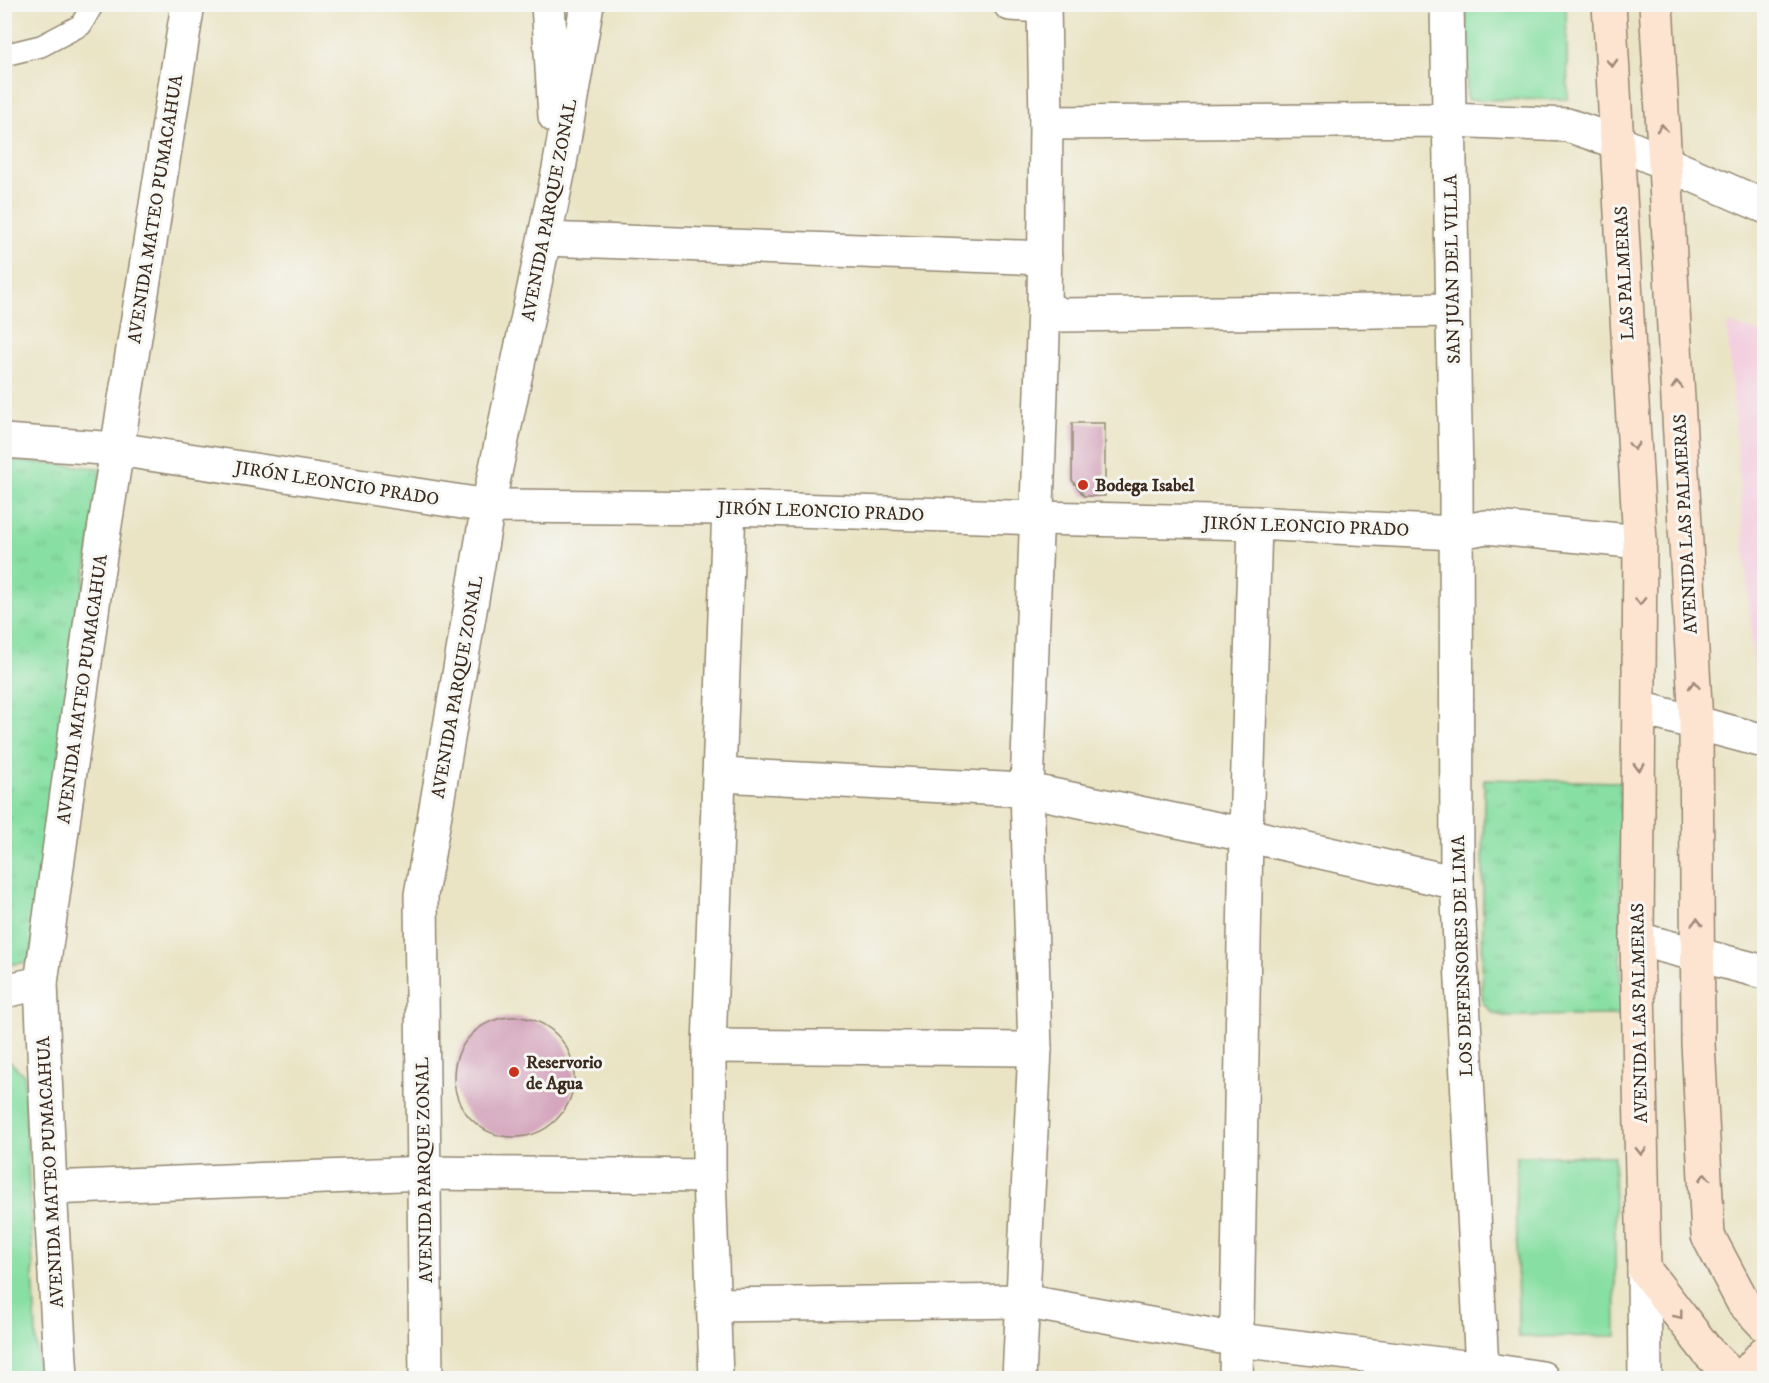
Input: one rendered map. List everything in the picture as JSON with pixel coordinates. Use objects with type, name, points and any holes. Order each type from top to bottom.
[{"type":"street","name":"AVENIDA MATEO PUMACAHUA","points":[[61,1378],[41,983],[96,586],[188,4]]},
{"type":"street","points":[[548,4],[559,170]]},
{"type":"street","name":"AVENIDA PARQUE ZONAL","points":[[426,1378],[421,895],[488,506],[559,170],[587,4]]},
{"type":"street","points":[[1010,4],[1044,5],[1046,123],[1038,518],[1027,790],[1035,1049],[1019,1378]]},
{"type":"street","name":"SAN JUAN DEL VILLA","points":[[1448,4],[1455,533]]},
{"type":"street","name":"LAS PALMERAS","points":[[1609,4],[1640,542]]},
{"type":"street","name":"AVENIDA LAS PALMERAS","points":[[1656,4],[1696,723],[1698,1043],[1708,1236],[1743,1302],[1764,1324]]},
{"type":"street","points":[[1046,123],[1449,120],[1567,125],[1617,142],[1764,206]]},
{"type":"street","points":[[544,239],[1045,258]]},
{"type":"street","points":[[1044,307],[1062,315],[1453,310]]},
{"type":"street","name":"JIRÓN LEONCIO PRADO","points":[[4,441],[117,449],[488,506],[729,508],[1255,523],[1455,533],[1486,527],[1640,542]]},
{"type":"street","points":[[716,1378],[708,1176],[709,1046],[729,508]]},
{"type":"street","points":[[1236,1378],[1245,835],[1255,523]]},
{"type":"street","name":"LOS DEFENSORES DE LIMA","points":[[1455,533],[1457,883],[1481,1374]]},
{"type":"street","name":"AVENIDA LAS PALMERAS","points":[[1640,542],[1637,939],[1644,1269]]},
{"type":"street","points":[[1640,708],[1764,741]]},
{"type":"street","points":[[719,775],[1027,790],[1245,835],[1457,883]]},
{"type":"street","points":[[1637,939],[1764,972]]},
{"type":"street","points":[[4,991],[41,983]]},
{"type":"street","points":[[709,1046],[1035,1049]]},
{"type":"street","points":[[50,1188],[425,1173],[708,1176]]},
{"type":"street","points":[[1644,1269],[1645,1378]]},
{"type":"street","points":[[1644,1269],[1708,1352],[1734,1378]]},
{"type":"street","points":[[714,1305],[1023,1301],[1238,1340],[1481,1374],[1542,1378]]},
{"type":"street","points":[[1747,1378],[1752,1367],[1764,1353]]},
{"type":"lane","points":[[4,55],[41,46],[81,25],[93,4]]},
{"type":"shaded area","points":[[1727,323],[1764,334],[1764,711],[1757,709]]},
{"type":"green space","points":[[1466,5],[1566,5],[1568,99],[1467,100]]},
{"type":"green space","points":[[4,460],[101,468],[30,962],[5,965]]},
{"type":"green space","points":[[1484,779],[1620,782],[1621,1015],[1503,1016],[1493,1013],[1482,1002]]},
{"type":"green space","points":[[5,1058],[24,1075],[38,1378],[5,1378]]},
{"type":"green space","points":[[1516,1156],[1614,1156],[1616,1336],[1518,1337]]},
{"type":"building","points":[[1072,423],[1105,423],[1105,496],[1084,496],[1072,480]]},
{"type":"building","name":"Reservorio de Agua","points":[[514,1017],[537,1022],[556,1035],[569,1054],[574,1077],[569,1100],[556,1119],[537,1132],[514,1137],[491,1132],[472,1119],[459,1100],[454,1077],[459,1054],[472,1035],[491,1022]]},
{"type":"place","name":"Bodega Isabel","points":[[1083,485]]},
{"type":"place","name":"Reservorio de Agua","points":[[514,1072]]}]
